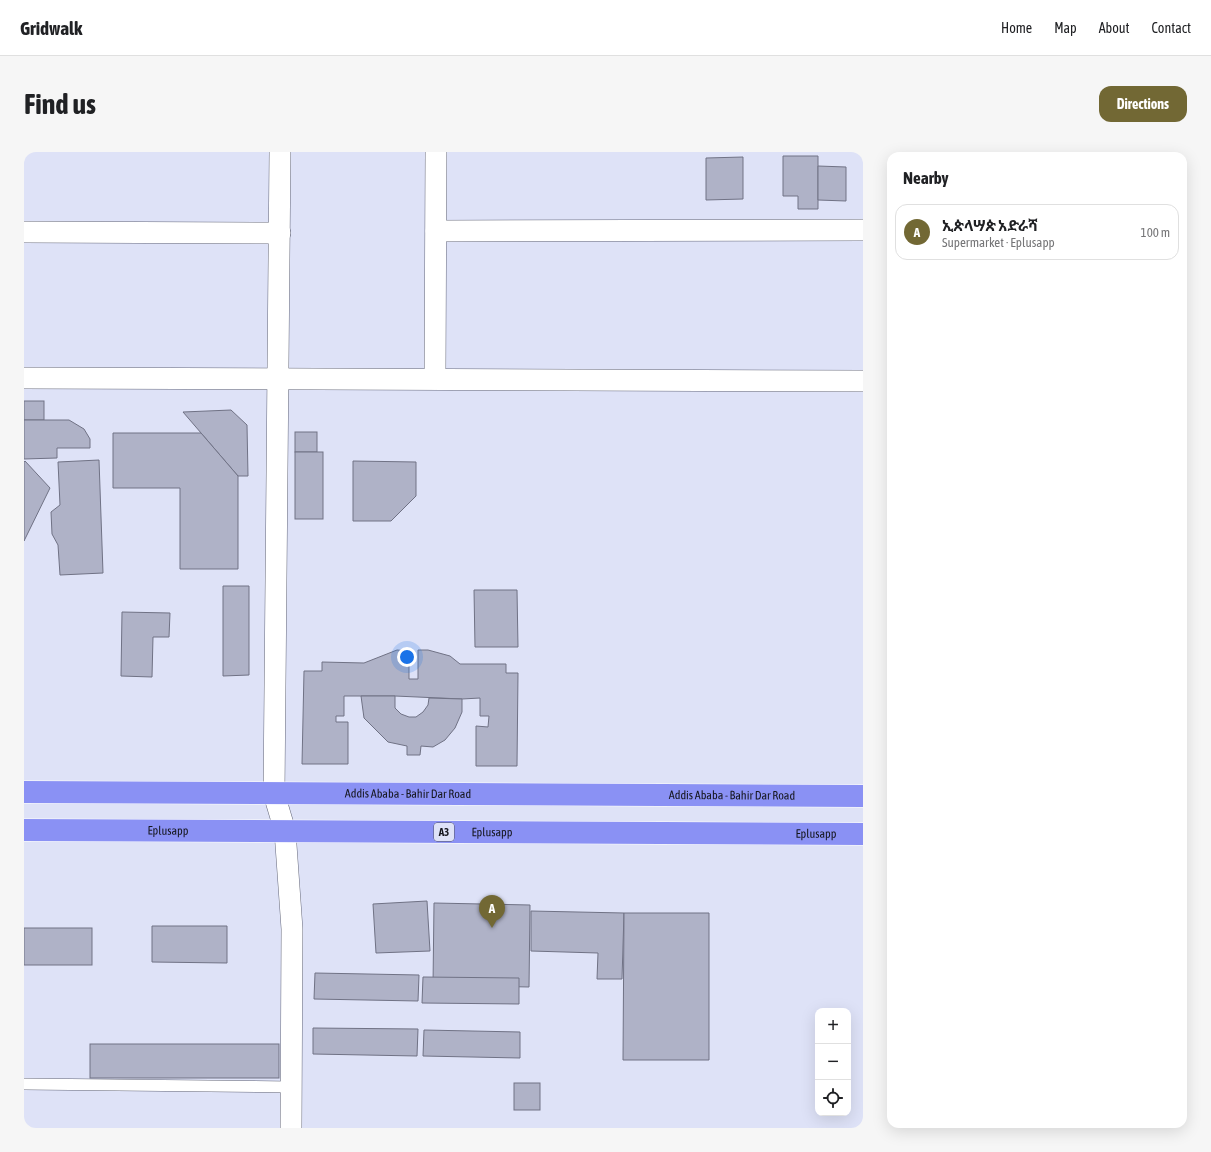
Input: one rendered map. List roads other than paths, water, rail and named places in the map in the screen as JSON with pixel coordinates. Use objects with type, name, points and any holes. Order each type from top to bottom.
[{"type":"highway","name":"Addis Ababa - Bahir Dar Road","points":[[24,792],[863,796]]},
{"type":"highway","name":"Eplusapp","points":[[24,830],[863,834]]},
{"type":"street","points":[[280,152],[274,794],[286,831],[292,929],[290,1087],[291,1128]]},
{"type":"street","points":[[435,379],[436,152]]},
{"type":"street","points":[[436,231],[863,230]]},
{"type":"street","points":[[24,232],[280,233]]},
{"type":"street","points":[[24,378],[863,382]]},
{"type":"lane","points":[[24,1084],[290,1087]]},
{"type":"place","name":"ኢጵላሣጵ አድራሻ","points":[[492,928]]}]
